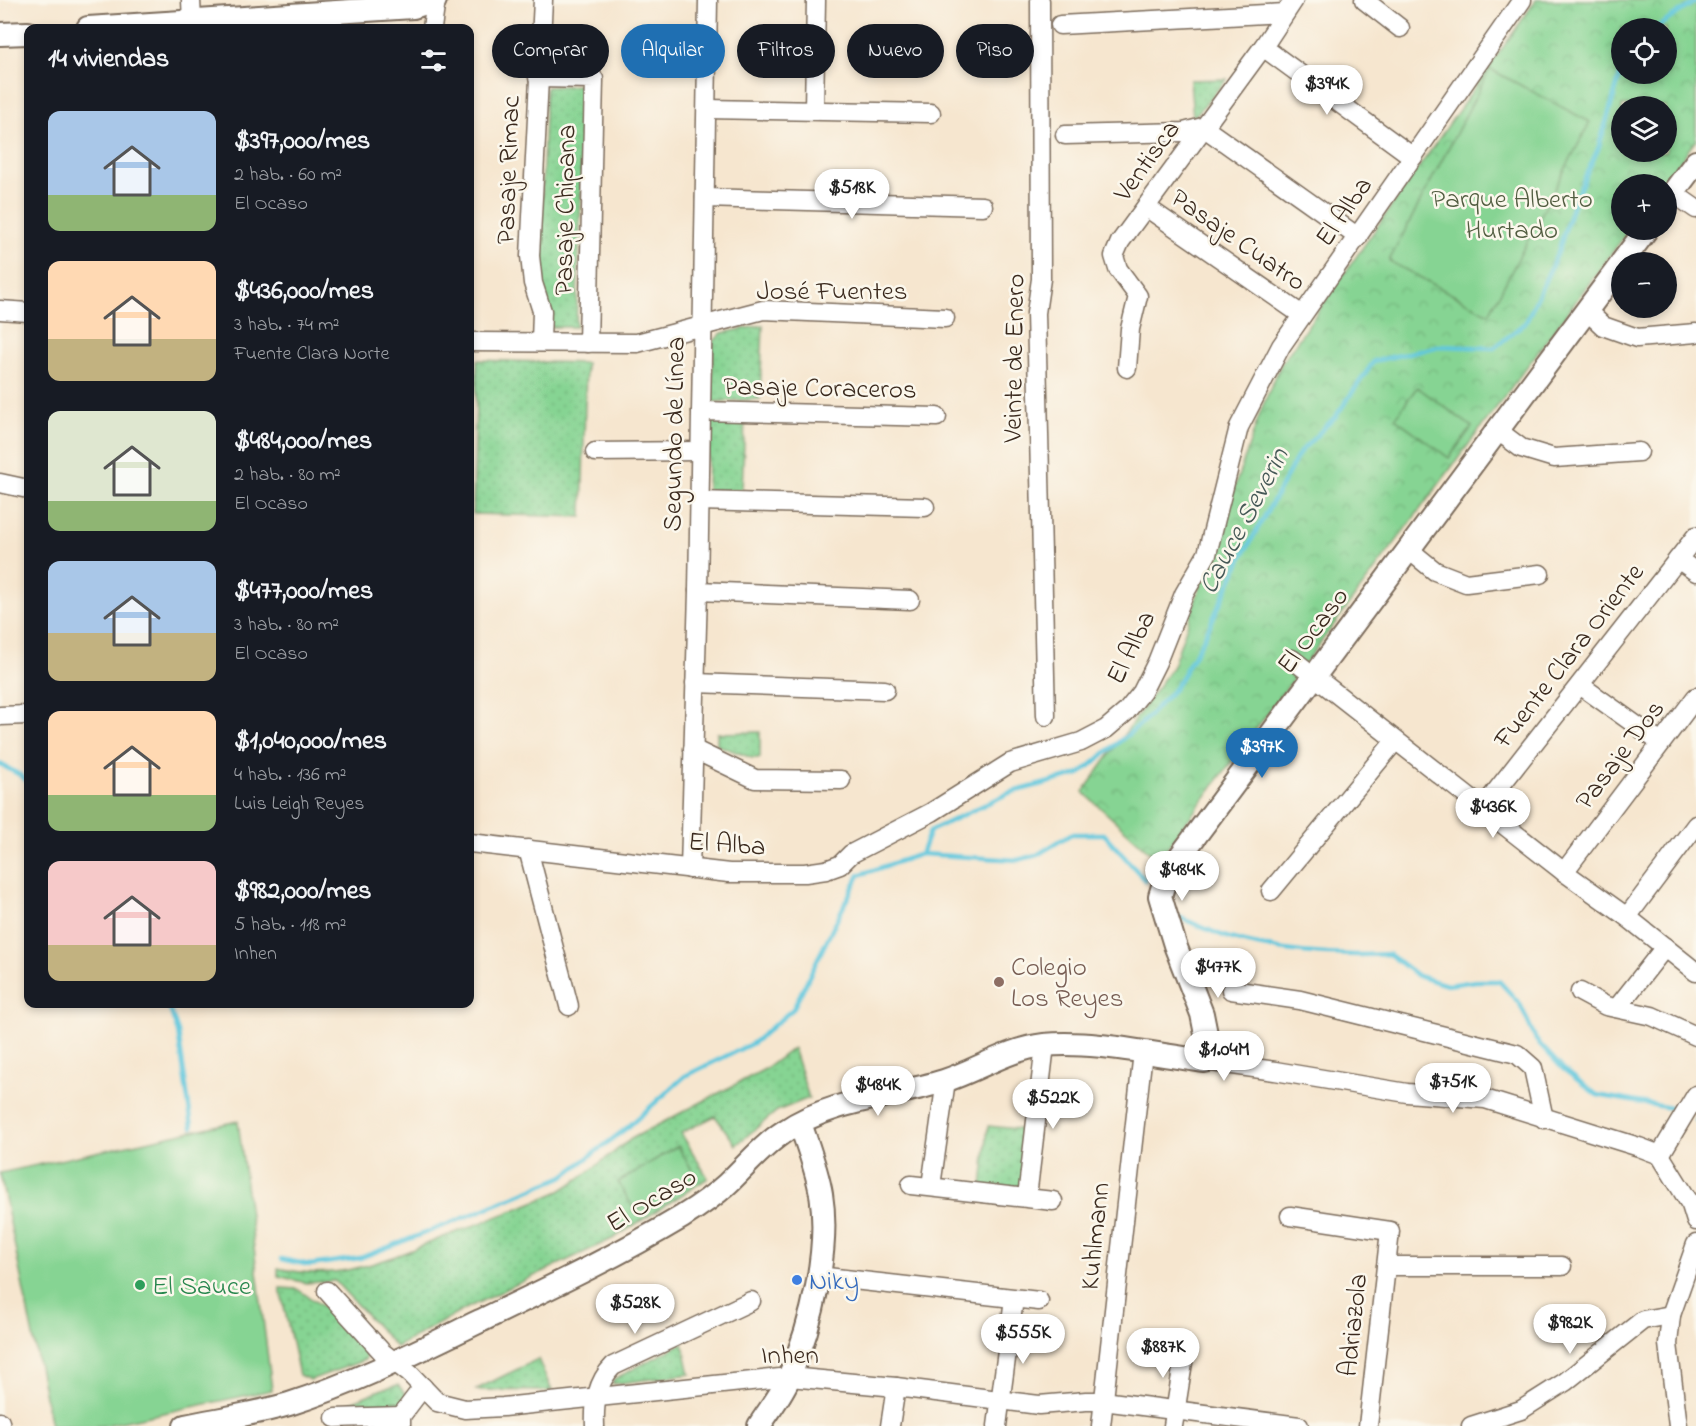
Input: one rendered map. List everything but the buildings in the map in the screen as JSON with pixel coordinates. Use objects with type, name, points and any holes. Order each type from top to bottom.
[{"type":"street","points":[[155,24],[192,11],[413,7],[436,0],[433,24]]},
{"type":"street","name":"Pasaje Rimac","points":[[541,24],[543,0]]},
{"type":"street","name":"Segundo de Línea","points":[[690,869],[698,591],[708,0]]},
{"type":"street","points":[[814,109],[816,0]]},
{"type":"street","name":"Veinte de Enero","points":[[1040,0],[1041,279],[1036,313],[1046,716]]},
{"type":"street","points":[[1364,0],[1400,28]]},
{"type":"street","name":"El Alba","points":[[474,843],[729,873],[805,873],[826,870],[840,865],[851,854],[932,812],[1010,763],[1081,742],[1107,729],[1126,712],[1142,692],[1157,662],[1184,594],[1207,554],[1239,427],[1281,346],[1522,0]]},
{"type":"street","points":[[1060,25],[1290,7]]},
{"type":"street","name":"Ventisca","points":[[1127,368],[1130,329],[1138,296],[1118,269],[1114,256],[1120,242],[1290,7]]},
{"type":"street","points":[[0,34],[24,33]]},
{"type":"street","points":[[1263,47],[1413,157]]},
{"type":"street","name":"Pasaje Rimac","points":[[538,78],[530,256],[533,283],[542,311],[541,341]]},
{"type":"street","name":"Pasaje Chipana","points":[[538,78],[601,79],[588,343]]},
{"type":"street","points":[[707,109],[814,109],[932,113]]},
{"type":"street","points":[[1065,135],[1184,132],[1203,127],[1358,237]]},
{"type":"street","points":[[1677,188],[1696,162]]},
{"type":"street","points":[[705,198],[983,206]]},
{"type":"street","points":[[1677,200],[1696,209]]},
{"type":"street","name":"Pasaje Cuatro","points":[[1146,207],[1302,315]]},
{"type":"street","name":"El Ocaso","points":[[185,1426],[254,1419],[397,1362],[616,1254],[683,1216],[726,1185],[787,1129],[833,1108],[946,1080],[1000,1057],[1026,1048],[1045,1045],[1088,1044],[1205,1061],[1207,1039],[1202,1014],[1160,896],[1167,874],[1611,277]]},
{"type":"street","points":[[0,310],[24,312]]},
{"type":"street","name":"José Fuentes","points":[[474,342],[637,344],[763,310],[945,318]]},
{"type":"street","points":[[1586,310],[1603,326],[1637,338],[1696,333]]},
{"type":"street","name":"Pasaje Coraceros","points":[[701,411],[937,417]]},
{"type":"street","points":[[1497,430],[1521,448],[1554,458],[1639,452]]},
{"type":"street","points":[[595,452],[699,451]]},
{"type":"street","points":[[0,483],[24,488]]},
{"type":"street","points":[[699,501],[925,507]]},
{"type":"street","name":"Fuente Clara Oriente","points":[[1483,808],[1696,536]]},
{"type":"street","points":[[1408,549],[1435,571],[1466,583],[1540,574]]},
{"type":"street","points":[[1678,558],[1696,572]]},
{"type":"street","points":[[698,591],[910,600]]},
{"type":"street","points":[[1292,659],[1564,872],[1665,947],[1693,962]]},
{"type":"street","points":[[695,683],[885,690]]},
{"type":"street","points":[[1580,685],[1661,743]]},
{"type":"street","name":"Pasaje Dos","points":[[1564,872],[1696,697]]},
{"type":"street","points":[[0,716],[24,715]]},
{"type":"street","points":[[1271,891],[1395,741]]},
{"type":"street","points":[[693,749],[755,779],[842,780]]},
{"type":"street","points":[[1626,917],[1696,825]]},
{"type":"street","points":[[528,849],[569,1006]]},
{"type":"street","points":[[1617,1008],[1665,947]]},
{"type":"street","points":[[1231,990],[1300,1000],[1518,1054],[1533,1068],[1544,1119]]},
{"type":"street","points":[[1580,992],[1606,1006],[1652,1016],[1696,1036]]},
{"type":"street","points":[[1027,1197],[1045,1045]]},
{"type":"street","name":"Kuhlmann","points":[[1101,1426],[1143,1052]]},
{"type":"street","points":[[1205,1061],[1407,1093],[1485,1099],[1660,1155],[1691,1205],[1696,1221]]},
{"type":"street","points":[[931,1186],[946,1080]]},
{"type":"street","points":[[1660,1155],[1696,1095]]},
{"type":"street","points":[[766,1423],[790,1377],[805,1334],[822,1246],[821,1195],[814,1163],[800,1123]]},
{"type":"street","points":[[911,1185],[1027,1197],[1053,1202]]},
{"type":"street","name":"Adriazola","points":[[1290,1216],[1390,1231],[1368,1426]]},
{"type":"street","points":[[1678,1426],[1668,1344],[1671,1315],[1693,1265],[1696,1244]]},
{"type":"street","points":[[1386,1266],[1562,1266]]},
{"type":"street","points":[[818,1276],[1039,1301]]},
{"type":"street","name":"Inhen","points":[[327,1291],[382,1352],[397,1362],[437,1402],[465,1409],[790,1377],[896,1387],[1000,1402],[1039,1405],[1103,1401],[1175,1419],[1299,1426]]},
{"type":"street","points":[[997,1426],[1014,1299]]},
{"type":"street","points":[[595,1426],[596,1397],[604,1375],[613,1365],[751,1301]]},
{"type":"street","points":[[1471,1426],[1521,1410],[1565,1383],[1643,1320],[1671,1315]]},
{"type":"street","points":[[1175,1419],[1185,1350]]},
{"type":"street","points":[[335,1418],[401,1421],[423,1387]]},
{"type":"street","points":[[890,1426],[896,1387]]},
{"type":"green space","name":"Parque Alberto Hurtado","points":[[1536,0],[1696,0],[1696,140],[1670,174],[1611,174],[1611,240],[1622,240],[1158,860],[1083,792],[1173,666],[1261,410],[1281,364]]},
{"type":"green space","points":[[1490,69],[1590,122],[1489,314],[1389,261]]},
{"type":"green space","points":[[1227,79],[1193,118],[1190,80]]},
{"type":"green space","points":[[580,85],[585,91],[576,327],[549,327],[539,274],[546,87]]},
{"type":"green space","points":[[763,325],[760,399],[712,402],[713,342],[722,333]]},
{"type":"green space","points":[[477,360],[586,363],[582,517],[474,514]]},
{"type":"green space","points":[[1417,387],[1472,427],[1449,458],[1395,418]]},
{"type":"green space","points":[[745,419],[742,490],[707,490],[709,421]]},
{"type":"green space","points":[[760,732],[760,758],[752,758],[717,745],[717,733]]},
{"type":"green space","points":[[793,1048],[809,1098],[777,1111],[736,1145],[715,1116],[681,1133],[708,1178],[614,1238],[469,1307],[396,1347],[335,1281],[306,1283],[278,1276],[278,1268],[323,1273],[365,1266],[407,1252],[560,1191],[631,1139],[765,1069]]},
{"type":"green space","name":"El Sauce","points":[[238,1121],[272,1390],[102,1426],[51,1426],[0,1173]]},
{"type":"green space","points":[[988,1126],[1027,1130],[1022,1191],[982,1187]]},
{"type":"green space","points":[[678,1146],[695,1175],[635,1211],[618,1182]]},
{"type":"green space","points":[[280,1288],[297,1289],[337,1316],[367,1348],[365,1360],[310,1380],[299,1375]]},
{"type":"green space","points":[[683,1343],[690,1374],[612,1384],[614,1379]]},
{"type":"green space","points":[[538,1359],[552,1391],[475,1390]]},
{"type":"green space","points":[[398,1385],[410,1399],[401,1409],[332,1410],[385,1388]]},
{"type":"waterway","name":"Cauce Severin","points":[[1671,18],[1696,1]]},
{"type":"waterway","name":"Cauce Severin","points":[[921,854],[930,831],[1009,793],[1080,774],[1143,722],[1175,688],[1203,640],[1241,559],[1300,452],[1336,416],[1374,361],[1440,346],[1494,348],[1526,322],[1558,252],[1574,201],[1598,149],[1618,84]]},
{"type":"waterway","points":[[0,764],[24,778]]},
{"type":"waterway","points":[[281,1259],[310,1265],[360,1258],[564,1176],[628,1127],[685,1076],[753,1043],[793,1009],[859,875],[921,854],[1018,860],[1037,855],[1071,834],[1104,834],[1145,880]]},
{"type":"waterway","points":[[1172,914],[1225,937],[1271,948],[1330,954],[1389,954],[1418,976],[1447,985],[1499,981],[1520,1004],[1536,1040],[1562,1068],[1597,1095],[1671,1108]]},
{"type":"waterway","points":[[169,1008],[178,1032],[192,1127]]},
{"type":"place","name":"Colegio Los Reyes","points":[[999,982]]},
{"type":"place","name":"Niky","points":[[797,1280]]},
{"type":"place","name":"El Sauce","points":[[140,1285]]}]
